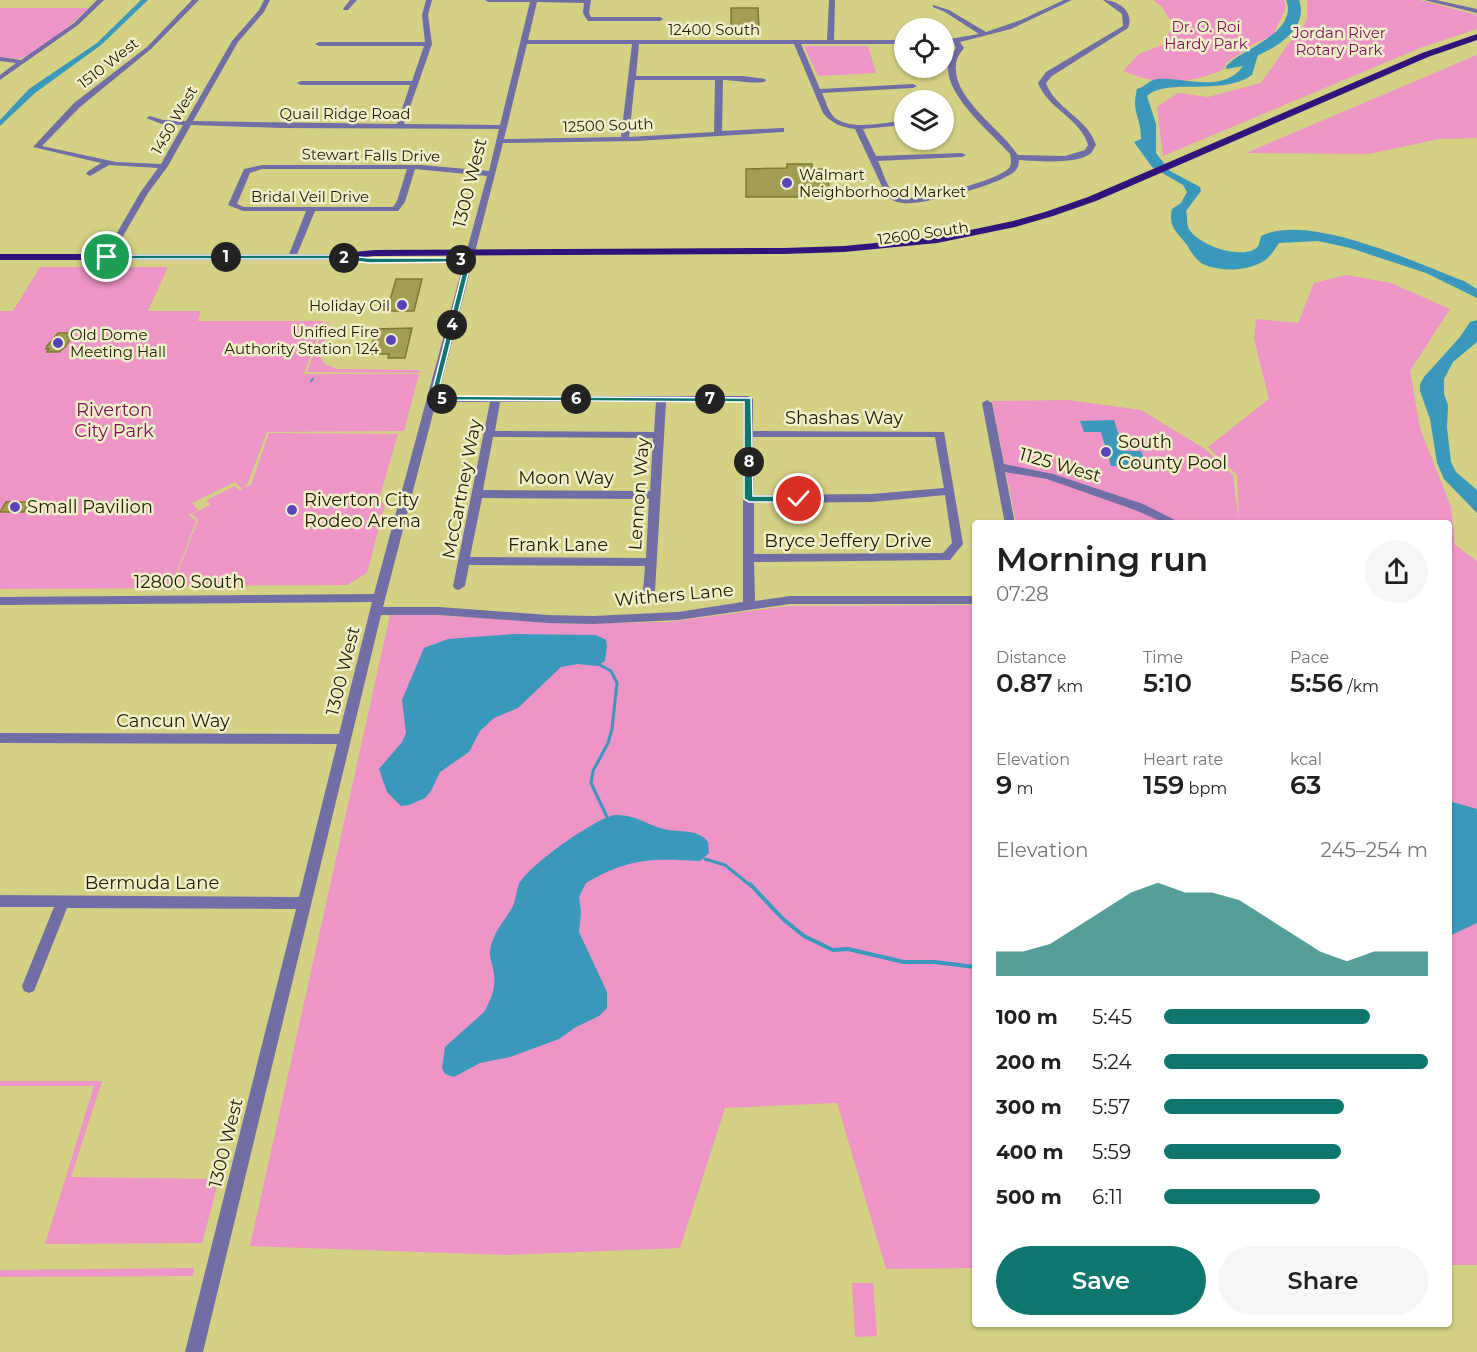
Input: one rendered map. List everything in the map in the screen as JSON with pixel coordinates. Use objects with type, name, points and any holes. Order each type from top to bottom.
[{"type":"main road","name":"12600 South","points":[[1190,162],[1425,55],[1477,37]]},
{"type":"main road","name":"12600 South","points":[[0,257],[334,257],[370,260],[470,256],[829,257],[908,252],[1027,230],[1101,205],[1190,162],[1439,57],[1477,44]]},
{"type":"street","points":[[0,78],[76,24],[100,0]]},
{"type":"street","name":"1510 West","points":[[106,163],[37,147],[77,105],[148,48],[196,0]]},
{"type":"street","name":"1450 West","points":[[107,257],[144,193],[164,166],[235,41],[262,11],[267,0]]},
{"type":"street","points":[[346,9],[354,0]]},
{"type":"street","points":[[400,126],[428,44],[429,37],[423,19],[429,0]]},
{"type":"street","points":[[488,0],[588,1],[586,16],[589,19],[660,19]]},
{"type":"street","points":[[830,42],[832,0]]},
{"type":"street","points":[[1069,0],[1015,26],[956,41],[960,48],[952,70],[963,98],[1016,157],[1071,158],[1084,154],[1091,147],[1092,140],[1089,134],[1046,94],[1042,83],[1049,74],[1126,27],[1128,20],[1126,14],[1106,0]]},
{"type":"street","points":[[1427,0],[1453,2],[1477,11]]},
{"type":"street","name":"1300 West","points":[[194,1352],[378,604],[492,174],[534,1]]},
{"type":"street","points":[[935,6],[985,35]]},
{"type":"street","name":"12400 South","points":[[523,42],[894,42]]},
{"type":"street","points":[[625,139],[636,42]]},
{"type":"street","points":[[797,42],[830,118],[840,123],[858,126],[894,124]]},
{"type":"street","points":[[320,44],[428,44]]},
{"type":"street","points":[[0,59],[23,62]]},
{"type":"street","points":[[632,78],[743,78],[762,81]]},
{"type":"street","points":[[718,134],[719,78]]},
{"type":"street","points":[[301,83],[415,83]]},
{"type":"street","points":[[818,91],[913,86]]},
{"type":"street","name":"Quail Ridge Road","points":[[150,118],[162,122],[281,126],[503,127]]},
{"type":"street","points":[[858,126],[891,195],[902,201],[915,201],[996,179],[1011,171],[1016,157]]},
{"type":"street","name":"12500 South","points":[[500,141],[625,139],[781,130]]},
{"type":"street","points":[[873,159],[962,155]]},
{"type":"street","points":[[90,174],[106,163],[164,166]]},
{"type":"street","name":"Stewart Falls Drive","points":[[250,169],[412,167],[437,168],[466,174],[492,174]]},
{"type":"street","name":"Bridal Veil Drive","points":[[250,169],[232,201],[234,207],[311,210],[395,208],[401,202],[412,167]]},
{"type":"street","points":[[292,257],[311,210]]},
{"type":"street","points":[[433,399],[748,399],[749,605]]},
{"type":"street","name":"McCartney Way","points":[[459,586],[496,399]]},
{"type":"street","name":"Lennon Way","points":[[649,591],[661,399]]},
{"type":"street","points":[[987,403],[1009,520]]},
{"type":"street","points":[[489,434],[659,435]]},
{"type":"street","name":"Shashas Way","points":[[748,434],[940,434],[949,491]]},
{"type":"street","name":"1125 West","points":[[999,467],[1049,476],[1139,507],[1169,520]]},
{"type":"street","points":[[749,499],[872,498],[949,491]]},
{"type":"street","name":"Bryce Jeffery Drive","points":[[749,558],[946,557],[958,544],[949,491]]},
{"type":"street","name":"Moon Way","points":[[477,494],[655,495]]},
{"type":"street","name":"Frank Lane","points":[[464,561],[651,562]]},
{"type":"street","name":"Withers Lane","points":[[378,604],[548,619],[593,620],[678,616],[790,600],[972,600]]},
{"type":"street","name":"12800 South","points":[[0,601],[378,604]]},
{"type":"street","name":"Cancun Way","points":[[0,738],[345,739]]},
{"type":"street","name":"Bermuda Lane","points":[[0,901],[303,903]]},
{"type":"street","points":[[29,986],[63,901]]},
{"type":"green space","name":"Dr. O. Roi Hardy Park","points":[[1153,0],[1284,0],[1286,8],[1273,35],[1254,44],[1226,63],[1224,69],[1198,78],[1174,82],[1149,79],[1123,71],[1139,54],[1165,44],[1173,24],[1161,6]]},
{"type":"green space","name":"Jordan River Rotary Park","points":[[1307,0],[1420,0],[1477,15],[1477,29],[1420,48],[1163,156],[1157,107],[1178,93],[1208,97],[1261,83],[1301,30],[1307,19]]},
{"type":"green space","points":[[0,8],[88,8],[67,28],[40,48],[15,59],[0,57]]},
{"type":"green space","points":[[804,46],[868,46],[876,73],[818,76]]},
{"type":"green space","points":[[1477,55],[1477,138],[1439,139],[1369,154],[1246,153]]},
{"type":"green space","name":"Riverton City Park","points":[[40,267],[168,267],[148,311],[201,311],[198,321],[323,321],[304,374],[419,374],[404,431],[267,432],[247,485],[243,488],[251,485],[269,433],[398,434],[379,499],[385,505],[367,573],[347,585],[185,586],[176,577],[198,520],[192,514],[210,505],[207,500],[235,486],[239,490],[242,489],[235,482],[192,503],[198,510],[189,515],[196,521],[171,588],[0,589],[0,311],[13,311]]},
{"type":"green space","points":[[1346,275],[1391,283],[1450,309],[1410,371],[1420,428],[1451,507],[1455,545],[1477,561],[1477,1265],[1452,1265],[1452,520],[1239,520],[1237,475],[1208,447],[1269,399],[1254,339],[1256,319],[1298,323],[1314,283]]},
{"type":"green space","points":[[325,322],[329,322],[327,330],[332,330],[318,354],[325,364],[337,369],[418,370],[421,373],[307,372]]},
{"type":"green space","points":[[1068,400],[1141,410],[1205,449],[1233,475],[1239,520],[1015,520],[992,401]]},
{"type":"green space","points":[[972,605],[972,1268],[886,1269],[837,1103],[725,1108],[680,1248],[507,1255],[250,1246],[390,615],[434,615],[569,624],[668,622],[789,606]]},
{"type":"green space","points":[[0,1081],[102,1081],[71,1177],[219,1179],[202,1243],[45,1244],[94,1086],[0,1086]]},
{"type":"green space","points":[[194,1268],[193,1276],[0,1277],[0,1270]]},
{"type":"green space","points":[[852,1283],[873,1283],[877,1336],[855,1337]]},
{"type":"water","points":[[1286,0],[1299,0],[1300,19],[1290,35],[1258,55],[1252,75],[1225,85],[1167,88],[1147,96],[1156,124],[1156,153],[1170,171],[1200,187],[1201,191],[1186,211],[1189,229],[1210,245],[1239,252],[1255,249],[1261,236],[1281,230],[1306,230],[1333,235],[1391,253],[1464,281],[1477,289],[1477,298],[1426,273],[1350,248],[1318,241],[1279,243],[1266,259],[1257,264],[1235,269],[1219,269],[1197,259],[1174,229],[1171,221],[1172,209],[1181,203],[1187,192],[1183,185],[1152,167],[1134,142],[1141,139],[1135,104],[1137,89],[1157,79],[1215,82],[1235,75],[1243,66],[1226,69],[1226,66],[1263,42],[1280,27],[1286,19],[1288,9]]},
{"type":"water","points":[[1477,320],[1477,342],[1453,362],[1444,379],[1444,394],[1448,405],[1447,428],[1451,462],[1456,472],[1477,490],[1477,513],[1444,479],[1437,463],[1430,419],[1420,391],[1420,384],[1470,322]]},
{"type":"water","points":[[1114,420],[1124,451],[1141,451],[1146,465],[1111,466],[1101,432],[1084,432],[1080,421]]},
{"type":"water","points":[[513,634],[596,635],[606,640],[605,661],[597,666],[578,664],[561,667],[518,708],[494,718],[480,731],[469,752],[440,772],[425,798],[401,806],[387,792],[379,769],[402,742],[406,733],[402,700],[424,648],[448,639]]},
{"type":"water","points":[[1452,802],[1477,809],[1477,923],[1452,935]]},
{"type":"water","points":[[614,815],[635,818],[664,829],[699,835],[708,842],[709,853],[700,861],[654,860],[628,864],[586,883],[579,897],[581,912],[579,932],[607,992],[607,1008],[599,1016],[576,1027],[559,1039],[510,1057],[480,1063],[454,1077],[445,1074],[442,1068],[445,1047],[484,1012],[491,996],[494,975],[490,956],[491,945],[513,906],[519,884],[535,866],[562,844],[592,825]]},
{"type":"building","points":[[731,8],[758,8],[759,31],[731,31]]},
{"type":"building","name":"Walmart Neighborhood Market","points":[[787,164],[812,164],[812,169],[827,169],[830,197],[746,197],[746,169],[787,168]]},
{"type":"building","points":[[396,279],[422,279],[414,311],[387,311]]},
{"type":"building","name":"Unified Fire Authority Station 124","points":[[412,328],[405,358],[388,358],[389,354],[372,354],[374,350],[370,350],[377,329]]},
{"type":"building","points":[[58,333],[70,333],[68,337],[71,337],[59,352],[47,352],[49,349],[46,349],[47,346]]},
{"type":"building","name":"Small Pavilion","points":[[6,502],[29,502],[24,512],[0,512]]},
{"type":"waterway","points":[[0,124],[32,91],[99,44],[145,0]]},
{"type":"waterway","points":[[600,665],[611,671],[617,683],[612,729],[608,743],[593,771],[591,783],[607,817]]},
{"type":"waterway","points":[[705,859],[725,865],[751,886]]},
{"type":"waterway","points":[[750,884],[783,919],[804,936],[833,950],[848,949],[904,962],[935,962],[972,967]]},
{"type":"place","name":"Walmart Neighborhood Market","points":[[787,183]]},
{"type":"place","name":"Holiday Oil","points":[[402,305]]},
{"type":"place","name":"Unified Fire Authority Station 124","points":[[391,340]]},
{"type":"place","name":"Old Dome Meeting Hall","points":[[58,343]]},
{"type":"place","name":"South County Pool","points":[[1106,452]]},
{"type":"place","name":"Small Pavilion","points":[[15,507]]},
{"type":"place","name":"Riverton City Rodeo Arena","points":[[292,510]]},
{"type":"route","points":[[107,257],[334,257],[370,260],[469,260],[433,399],[748,399],[749,499],[799,499]]}]
